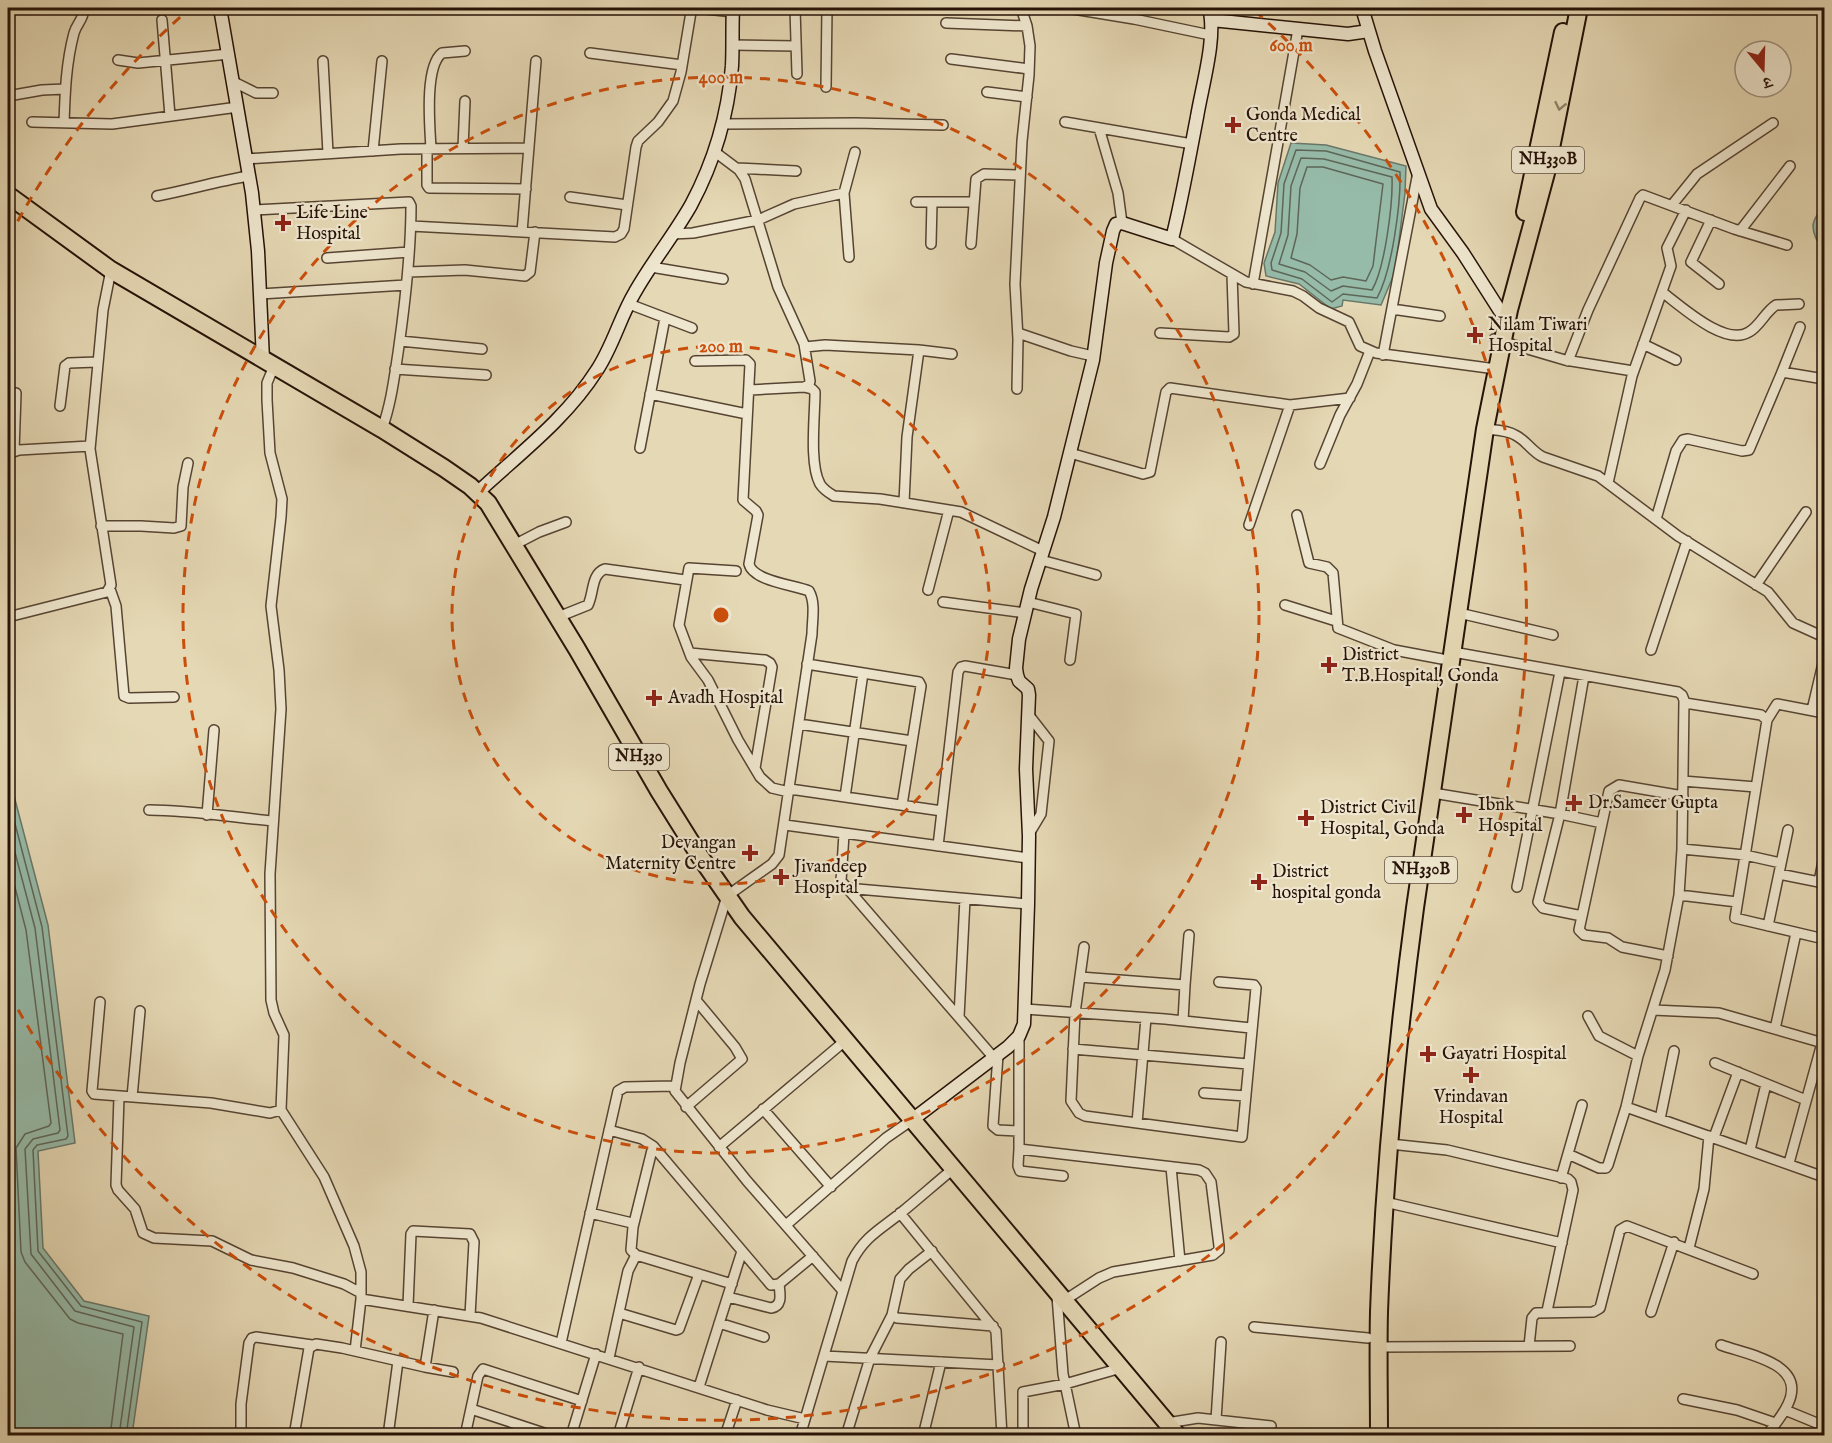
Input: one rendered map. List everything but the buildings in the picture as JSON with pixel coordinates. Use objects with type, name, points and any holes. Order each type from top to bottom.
[{"type":"highway","name":"NH330B","points":[[1498,340],[1500,311],[1519,239],[1568,8]]},
{"type":"highway","name":"NH330B","points":[[1379,1436],[1374,1342],[1375,1212],[1399,983],[1492,369],[1498,340],[1546,173],[1579,8]]},
{"type":"highway","name":"NH330","points":[[8,195],[111,270],[382,429],[444,468],[488,503],[558,617],[659,791],[699,855],[742,917],[1173,1429]]},
{"type":"highway","name":"NH330B","points":[[1368,1436],[1385,1202],[1406,972],[1433,793],[1448,656],[1459,613],[1492,369]]},
{"type":"street","points":[[64,123],[65,89],[74,32],[83,19],[84,8]]},
{"type":"street","points":[[220,8],[254,210],[268,363],[270,453],[282,499],[271,606],[279,670],[280,709],[270,874],[271,1000],[284,1035],[281,1110],[324,1177],[354,1246],[362,1272],[355,1351]]},
{"type":"street","points":[[411,226],[615,237],[621,234],[624,229],[636,147],[638,141],[658,122],[673,101],[693,8],[733,10],[732,67],[722,124],[715,152],[691,206],[629,304],[607,353],[596,371],[571,404],[547,430],[477,493]]},
{"type":"street","points":[[795,8],[797,74]]},
{"type":"street","points":[[826,8],[826,87]]},
{"type":"street","points":[[1017,389],[1015,284],[1020,175],[1030,46],[1021,8]]},
{"type":"street","points":[[1067,8],[1210,35]]},
{"type":"street","points":[[1362,8],[1431,209],[1463,253],[1500,311]]},
{"type":"street","points":[[1172,239],[1188,168],[1210,35],[1211,14],[1298,29],[1348,34],[1369,31]]},
{"type":"street","points":[[162,20],[170,116]]},
{"type":"street","points":[[946,23],[1027,26]]},
{"type":"street","points":[[1253,284],[1298,29]]},
{"type":"street","points":[[732,45],[796,46]]},
{"type":"street","points":[[465,51],[442,53],[437,60],[429,95],[427,185],[429,188],[526,189]]},
{"type":"street","points":[[590,53],[682,65]]},
{"type":"street","points":[[118,60],[138,63],[229,54]]},
{"type":"street","points":[[951,59],[1029,69]]},
{"type":"street","points":[[323,61],[328,153]]},
{"type":"street","points":[[373,151],[382,61]]},
{"type":"street","points":[[522,232],[536,61]]},
{"type":"street","points":[[234,82],[255,93],[273,93]]},
{"type":"street","points":[[8,96],[42,90],[65,89]]},
{"type":"street","points":[[987,93],[1027,97]]},
{"type":"street","points":[[463,148],[465,101]]},
{"type":"street","points":[[32,122],[112,124],[238,107]]},
{"type":"street","points":[[1065,122],[1192,144]]},
{"type":"street","points":[[1671,205],[1697,174],[1773,123]]},
{"type":"street","points":[[722,124],[943,124]]},
{"type":"street","points":[[1099,128],[1119,193],[1122,223]]},
{"type":"street","points":[[246,159],[373,151],[529,147]]},
{"type":"street","points":[[715,152],[736,168],[745,179],[778,287],[805,347],[810,381],[809,385],[804,387]]},
{"type":"street","points":[[849,257],[844,193],[855,152]]},
{"type":"street","points":[[1740,231],[1790,166]]},
{"type":"street","points":[[736,168],[796,171]]},
{"type":"street","points":[[1383,355],[1418,172]]},
{"type":"street","points":[[971,244],[975,183],[979,176],[1020,175]]},
{"type":"street","points":[[156,196],[193,189],[215,181],[249,176]]},
{"type":"street","points":[[672,234],[693,233],[758,220],[794,204],[844,193]]},
{"type":"street","points":[[1568,361],[1588,310],[1640,198],[1646,196],[1740,231],[1787,245]]},
{"type":"street","points":[[570,197],[627,205]]},
{"type":"street","points":[[254,210],[409,202],[411,226],[408,272],[390,404],[382,429]]},
{"type":"street","points":[[915,202],[974,202]]},
{"type":"street","points":[[931,244],[932,202]]},
{"type":"street","points":[[1608,483],[1633,371],[1671,266],[1667,249],[1686,210]]},
{"type":"street","points":[[1711,220],[1691,262],[1719,284]]},
{"type":"street","points":[[1063,1176],[1020,1171],[1018,1166],[1019,1036],[1024,1024],[1025,1009],[1029,834],[1026,769],[1028,688],[1019,681],[1017,675],[1019,639],[1070,453],[1093,356],[1106,263],[1116,224],[1122,223],[1172,239],[1246,282],[1293,291],[1319,308],[1349,322],[1360,346],[1370,351],[1383,355],[1492,369]]},
{"type":"street","points":[[408,272],[465,270],[525,276],[530,272],[536,232]]},
{"type":"street","points":[[327,258],[409,252]]},
{"type":"street","points":[[651,267],[723,279]]},
{"type":"street","points":[[111,270],[104,304],[90,458],[110,589],[116,606],[124,696],[129,698],[174,697]]},
{"type":"street","points":[[1160,333],[1229,337],[1234,334],[1232,274]]},
{"type":"street","points":[[260,294],[406,285]]},
{"type":"street","points":[[1662,292],[1716,330],[1733,336],[1747,334],[1776,305],[1799,304]]},
{"type":"street","points":[[629,304],[692,328]]},
{"type":"street","points":[[1392,309],[1440,316]]},
{"type":"street","points":[[640,448],[665,318]]},
{"type":"street","points":[[1656,519],[1678,444],[1688,439],[1742,451],[1749,450],[1800,327]]},
{"type":"street","points":[[1017,333],[1093,356]]},
{"type":"street","points":[[1498,340],[1568,361],[1633,371]]},
{"type":"street","points":[[399,341],[482,349]]},
{"type":"street","points":[[1643,344],[1676,360]]},
{"type":"street","points":[[805,347],[825,345],[952,354]]},
{"type":"street","points":[[904,502],[908,427],[919,350]]},
{"type":"street","points":[[1320,464],[1370,351]]},
{"type":"street","points":[[695,361],[746,360],[750,364],[743,500],[758,515],[750,569],[759,577],[809,591],[812,593],[813,606],[812,634],[779,855],[772,864],[727,896],[696,1000],[674,1086],[678,1098],[843,1291]]},
{"type":"street","points":[[60,406],[67,364],[98,362]]},
{"type":"street","points":[[395,369],[486,375]]},
{"type":"street","points":[[1782,372],[1824,379]]},
{"type":"street","points":[[750,390],[804,387],[815,392],[814,465],[822,486],[834,496],[904,502],[972,516],[1042,556],[1096,575]]},
{"type":"street","points":[[1070,453],[1143,474],[1150,472],[1166,392],[1170,388],[1290,405],[1350,398]]},
{"type":"street","points":[[16,393],[11,455],[90,446]]},
{"type":"street","points":[[650,394],[747,414]]},
{"type":"street","points":[[1249,525],[1290,405]]},
{"type":"street","points":[[1485,429],[1518,436],[1536,454],[1587,471],[1608,483],[1687,541],[1772,596],[1793,622],[1824,637]]},
{"type":"street","points":[[101,526],[174,528],[181,526],[183,487],[188,463]]},
{"type":"street","points":[[928,590],[949,510]]},
{"type":"street","points":[[1756,585],[1806,512]]},
{"type":"street","points":[[1297,515],[1309,563],[1327,567],[1333,573],[1336,625],[1341,630],[1355,633],[1394,650],[1560,672],[1678,692],[1682,695],[1685,703],[1682,849],[1679,895],[1668,956],[1638,1056],[1626,1107],[1606,1168],[1599,1168],[1568,1154]]},
{"type":"street","points":[[514,545],[566,522]]},
{"type":"street","points":[[1651,650],[1687,541]]},
{"type":"street","points":[[736,571],[691,567],[687,570],[679,625],[690,653],[708,680],[755,768],[767,785],[942,811]]},
{"type":"street","points":[[558,617],[588,605],[596,575],[605,569],[685,580]]},
{"type":"street","points":[[8,617],[107,592],[110,589]]},
{"type":"street","points":[[943,602],[1027,607],[1076,614],[1070,660]]},
{"type":"street","points":[[1285,604],[1336,621]]},
{"type":"street","points":[[1459,613],[1553,635]]},
{"type":"street","points":[[690,653],[765,660],[770,663],[772,667],[755,768]]},
{"type":"street","points":[[1812,710],[1822,682],[1824,659]]},
{"type":"street","points":[[807,664],[919,682],[921,686],[902,805]]},
{"type":"street","points":[[938,846],[958,672],[961,667],[965,666],[1017,675]]},
{"type":"street","points":[[1517,886],[1560,672]]},
{"type":"street","points":[[845,797],[863,673]]},
{"type":"street","points":[[1582,916],[1543,908],[1538,902],[1560,814],[1584,676]]},
{"type":"street","points":[[1685,703],[1761,715],[1767,720]]},
{"type":"street","points":[[1824,713],[1777,704],[1767,720],[1735,918],[1824,939]]},
{"type":"street","points":[[1028,714],[1049,741],[1041,814],[1029,834]]},
{"type":"street","points":[[799,724],[912,741]]},
{"type":"street","points":[[207,814],[214,730]]},
{"type":"street","points":[[1683,781],[1756,787]]},
{"type":"street","points":[[1668,956],[1622,947],[1608,938],[1584,935],[1579,930],[1609,791],[1615,786],[1683,796]]},
{"type":"street","points":[[1433,793],[1602,823]]},
{"type":"street","points":[[149,810],[183,810],[273,821]]},
{"type":"street","points":[[784,825],[1028,858]]},
{"type":"street","points":[[1768,926],[1788,830]]},
{"type":"street","points":[[844,834],[839,876],[846,888],[996,1057],[993,1126],[998,1130],[1017,1131]]},
{"type":"street","points":[[1682,849],[1745,855],[1781,863]]},
{"type":"street","points":[[1779,874],[1822,882],[1824,856]]},
{"type":"street","points":[[846,888],[1028,904]]},
{"type":"street","points":[[1679,895],[1737,902]]},
{"type":"street","points":[[959,1017],[965,899]]},
{"type":"street","points":[[1775,1029],[1796,933]]},
{"type":"street","points":[[1183,1021],[1189,935]]},
{"type":"street","points":[[1084,947],[1075,1013],[1071,1101],[1079,1113],[1085,1116],[1242,1137],[1256,988],[1219,982]]},
{"type":"street","points":[[1080,977],[1185,985]]},
{"type":"street","points":[[686,1107],[742,1059],[735,1047],[696,1000]]},
{"type":"street","points":[[100,1002],[93,1091],[97,1095],[211,1102],[270,1113],[281,1110]]},
{"type":"street","points":[[1025,1009],[1251,1028]]},
{"type":"street","points":[[1653,1010],[1719,1014],[1823,1040],[1789,1163]]},
{"type":"street","points":[[132,1097],[140,1011]]},
{"type":"street","points":[[1588,1016],[1599,1036],[1638,1056]]},
{"type":"street","points":[[1137,1122],[1146,1018]]},
{"type":"street","points":[[786,1225],[886,1138],[996,1057],[1019,1036]]},
{"type":"street","points":[[719,1147],[846,1040]]},
{"type":"street","points":[[1073,1049],[1248,1064]]},
{"type":"street","points":[[1660,1119],[1674,1051]]},
{"type":"street","points":[[1715,1064],[1806,1100]]},
{"type":"street","points":[[1689,1248],[1704,1189],[1712,1136],[1738,1072]]},
{"type":"street","points":[[1750,1150],[1766,1084]]},
{"type":"street","points":[[561,1343],[618,1091],[620,1088],[674,1086]]},
{"type":"street","points":[[1204,1093],[1246,1096]]},
{"type":"street","points":[[119,1097],[117,1185],[118,1190],[135,1209],[143,1233],[154,1238],[212,1241],[251,1260],[293,1268],[344,1284],[361,1296],[470,1316],[639,1367],[737,1400],[805,1419]]},
{"type":"street","points":[[1561,1178],[1582,1105]]},
{"type":"street","points":[[1626,1107],[1824,1177]]},
{"type":"street","points":[[764,1109],[831,1187]]},
{"type":"street","points":[[609,1130],[642,1139],[654,1146],[771,1285],[779,1284],[813,1256]]},
{"type":"street","points":[[1390,1144],[1447,1150],[1571,1182],[1573,1190],[1547,1311]]},
{"type":"street","points":[[654,1146],[633,1227],[631,1250],[636,1255],[732,1284]]},
{"type":"street","points":[[1019,1149],[1199,1170],[1209,1177],[1219,1246],[1219,1250],[1213,1255],[1106,1275],[1061,1295],[1061,1362],[1076,1436]]},
{"type":"street","points":[[1171,1167],[1180,1261]]},
{"type":"street","points":[[800,1436],[852,1261],[860,1247],[869,1236],[953,1169]]},
{"type":"street","points":[[1385,1202],[1562,1243]]},
{"type":"street","points":[[900,1213],[993,1326],[998,1338],[1002,1436]]},
{"type":"street","points":[[590,1214],[628,1222],[633,1227]]},
{"type":"street","points":[[1529,1346],[1533,1315],[1539,1311],[1597,1311],[1600,1308],[1620,1230],[1623,1227],[1631,1227],[1674,1242],[1753,1274]]},
{"type":"street","points":[[408,1306],[413,1231],[470,1234],[474,1242],[470,1316]]},
{"type":"street","points":[[1651,1312],[1674,1242]]},
{"type":"street","points":[[699,1387],[742,1251]]},
{"type":"street","points":[[850,1435],[870,1359],[892,1315],[900,1280],[909,1269],[932,1251]]},
{"type":"street","points":[[609,1358],[628,1271],[636,1255]]},
{"type":"street","points":[[619,1313],[676,1330],[680,1329],[699,1274]]},
{"type":"street","points":[[728,1297],[771,1308],[775,1307],[781,1297],[779,1284]]},
{"type":"street","points":[[425,1367],[434,1310]]},
{"type":"street","points":[[892,1315],[897,1318],[993,1326]]},
{"type":"street","points":[[719,1323],[764,1337]]},
{"type":"street","points":[[1254,1327],[1374,1342],[1570,1346]]},
{"type":"street","points":[[241,1436],[241,1404],[249,1343],[252,1338],[316,1344],[453,1372]]},
{"type":"street","points":[[1216,1420],[1221,1342]]},
{"type":"street","points":[[294,1436],[309,1347],[312,1345]]},
{"type":"street","points":[[1721,1345],[1778,1365],[1791,1380],[1791,1395],[1785,1410],[1766,1436]]},
{"type":"street","points":[[571,1436],[596,1354]]},
{"type":"street","points":[[824,1356],[999,1365]]},
{"type":"street","points":[[388,1436],[398,1361]]},
{"type":"street","points":[[923,1436],[941,1362]]},
{"type":"street","points":[[618,1436],[639,1367]]},
{"type":"street","points":[[1023,1432],[1023,1392],[1121,1368]]},
{"type":"street","points":[[465,1436],[478,1376],[483,1369],[582,1401]]},
{"type":"street","points":[[1683,1399],[1737,1410],[1775,1423]]},
{"type":"street","points":[[725,1436],[737,1400]]},
{"type":"street","points":[[471,1409],[553,1436]]},
{"type":"street","points":[[1785,1410],[1824,1426]]},
{"type":"street","points":[[1173,1429],[1190,1418],[1271,1426]]},
{"type":"water","points":[[1291,143],[1326,145],[1406,166],[1395,272],[1381,305],[1343,300],[1342,306],[1331,309],[1299,284],[1266,276],[1264,263],[1275,232],[1278,183]]},
{"type":"water","points":[[1824,165],[1824,252],[1815,236],[1813,226],[1820,208],[1819,182]]},
{"type":"water","points":[[8,773],[48,925],[75,1143],[38,1151],[43,1248],[84,1301],[149,1316],[132,1435],[8,1435]]},
{"type":"place","name":"Gonda Medical Centre","points":[[1233,125]]},
{"type":"place","name":"Life Line Hospital","points":[[283,223]]},
{"type":"place","name":"Nilam Tiwari Hospital","points":[[1475,335]]},
{"type":"place","name":"District T.B.Hospital, Gonda","points":[[1329,665]]},
{"type":"place","name":"Avadh Hospital","points":[[654,698]]},
{"type":"place","name":"Dr.Sameer Gupta","points":[[1574,803]]},
{"type":"place","name":"Ibnk Hospital","points":[[1464,815]]},
{"type":"place","name":"District Civil Hospital, Gonda","points":[[1306,818]]},
{"type":"place","name":"Devangan Maternity Centre","points":[[750,853]]},
{"type":"place","name":"Jivandeep Hospital","points":[[781,877]]},
{"type":"place","name":"District hospital gonda","points":[[1259,882]]},
{"type":"place","name":"Gayatri Hospital","points":[[1428,1054]]},
{"type":"place","name":"Vrindavan Hospital","points":[[1471,1075]]}]
